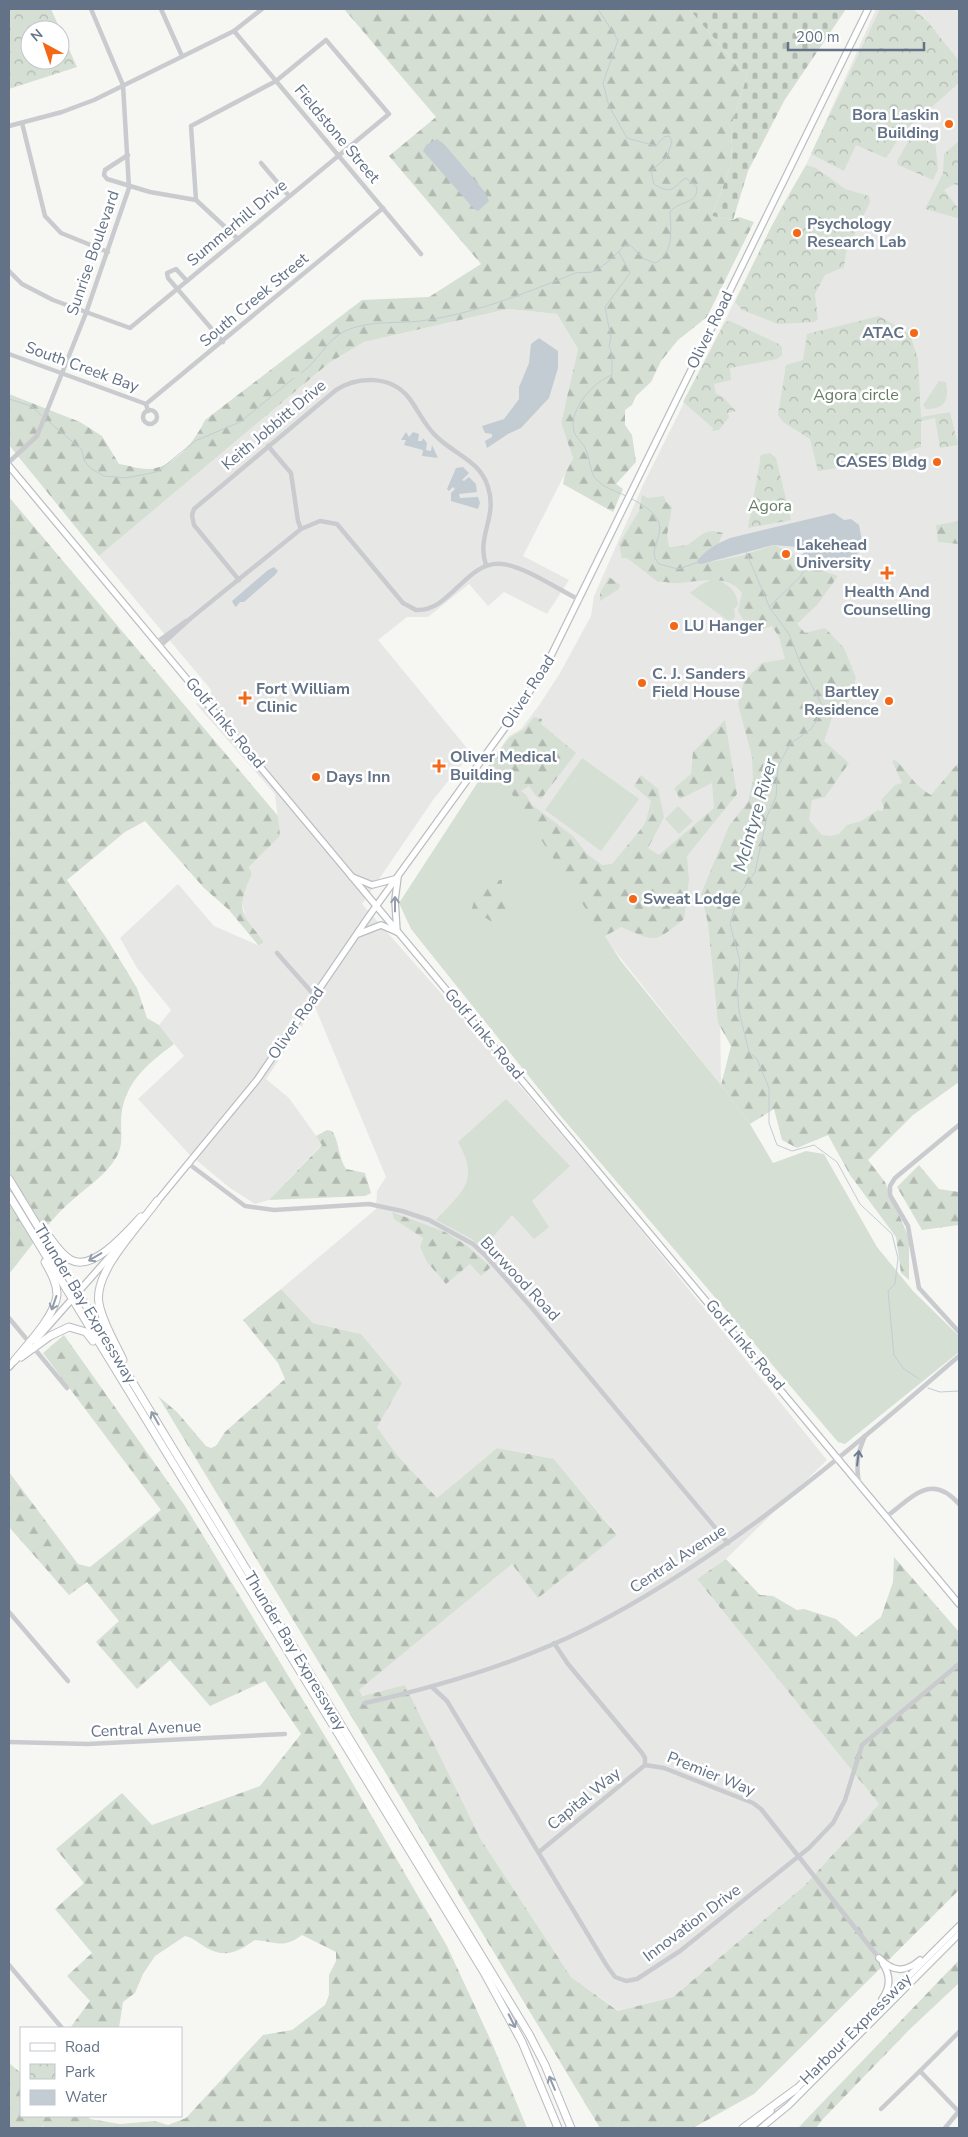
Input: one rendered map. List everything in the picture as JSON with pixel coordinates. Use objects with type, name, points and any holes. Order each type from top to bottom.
[{"type":"highway","name":"Thunder Bay Expressway","points":[[9,1179],[529,2034],[545,2066],[571,2128]]},
{"type":"highway","name":"Thunder Bay Expressway","points":[[9,1195],[485,1974],[511,2019],[558,2128]]},
{"type":"highway","points":[[23,1203],[61,1251],[68,1258],[78,1263],[91,1261],[99,1256],[157,1201]]},
{"type":"highway","points":[[136,1388],[102,1314],[98,1290],[104,1275],[115,1258],[157,1201]]},
{"type":"highway","points":[[18,1211],[55,1283],[57,1294],[51,1311],[31,1346]]},
{"type":"highway","points":[[12,1364],[31,1346],[61,1330],[69,1327],[80,1329],[90,1336],[132,1396]]},
{"type":"highway","points":[[533,2067],[554,2128]]},
{"type":"highway","points":[[743,2128],[796,2089]]},
{"type":"main road","name":"Oliver Road","points":[[31,1346],[157,1201],[257,1080],[376,907],[532,690],[559,643],[868,9]]},
{"type":"main road","name":"Golf Links Road","points":[[9,464],[350,876],[838,1457],[959,1604]]},
{"type":"main road","points":[[350,876],[372,885],[397,878],[395,900],[397,932],[381,925],[366,929],[357,935]]},
{"type":"main road","name":"Harbour Expressway","points":[[750,2128],[796,2089],[959,1926]]},
{"type":"main road","name":"Harbour Expressway","points":[[761,2128],[789,2106],[959,1934]]},
{"type":"main road","points":[[880,1958],[894,1969],[908,1969],[944,1941]]},
{"type":"main road","points":[[862,2023],[888,1988],[888,1974],[880,1958]]},
{"type":"street","name":"Sunrise Boulevard","points":[[9,464],[33,443],[37,436],[86,313],[129,188],[123,85],[91,9]]},
{"type":"street","points":[[161,9],[182,56]]},
{"type":"street","points":[[9,126],[62,112],[123,85],[234,31],[262,9]]},
{"type":"street","name":"Fieldstone Street","points":[[234,31],[421,254]]},
{"type":"street","name":"Summerhill Drive","points":[[9,271],[22,284],[86,313],[130,328],[389,114],[326,40],[276,81]]},
{"type":"street","points":[[196,200],[191,126],[276,81]]},
{"type":"street","points":[[22,123],[45,216],[61,233],[108,252]]},
{"type":"street","points":[[128,155],[108,167],[104,175],[107,179],[129,188],[196,200],[238,239]]},
{"type":"street","points":[[261,163],[289,196]]},
{"type":"street","name":"South Creek Street","points":[[146,404],[383,208]]},
{"type":"street","points":[[187,281],[176,269],[169,271],[167,276],[223,342]]},
{"type":"street","name":"South Creek Bay","points":[[9,354],[146,404]]},
{"type":"street","name":"Keith Jobbitt Drive","points":[[239,580],[194,525],[192,515],[197,506],[345,384],[368,380],[387,383],[407,396],[436,437],[472,461],[484,477],[490,493],[491,509],[482,550],[486,565]]},
{"type":"street","points":[[146,404],[148,411]]},
{"type":"street","points":[[268,446],[291,473],[298,521],[301,529]]},
{"type":"street","points":[[158,644],[179,624],[191,618],[301,529],[320,521],[337,524],[403,603],[416,610],[434,606],[486,565],[508,565],[580,600]]},
{"type":"street","points":[[277,954],[315,996]]},
{"type":"street","points":[[959,1125],[895,1178],[890,1186],[890,1195],[908,1226],[919,1288],[959,1332]]},
{"type":"street","name":"Burwood Road","points":[[188,1164],[246,1206],[274,1210],[343,1204],[369,1204],[387,1207],[429,1220],[473,1244],[485,1254],[532,1307],[728,1543]]},
{"type":"street","points":[[9,1318],[66,1388]]},
{"type":"street","name":"Central Avenue","points":[[365,1703],[432,1687],[508,1662],[554,1643],[635,1603],[728,1543],[838,1457],[959,1356]]},
{"type":"street","points":[[859,1483],[856,1468],[858,1450],[865,1434]]},
{"type":"street","points":[[886,1517],[923,1490],[935,1488],[949,1492],[959,1504]]},
{"type":"street","points":[[9,1612],[68,1681]]},
{"type":"street","name":"Premier Way","points":[[554,1643],[568,1664],[645,1758],[645,1765],[664,1768],[753,1803],[761,1809],[880,1958]]},
{"type":"street","name":"Innovation Drive","points":[[432,1687],[447,1701],[607,1966],[615,1977],[626,1981],[637,1979],[680,1951],[800,1856],[833,1823],[845,1800],[862,1745],[959,1664]]},
{"type":"street","name":"Central Avenue","points":[[9,1742],[88,1744],[285,1734]]},
{"type":"street","name":"Capital Way","points":[[539,1852],[645,1765]]},
{"type":"street","points":[[9,1966],[61,2027]]},
{"type":"street","points":[[881,2109],[959,2032]]},
{"type":"street","points":[[920,2071],[959,2111],[945,2128]]},
{"type":"shaded area","name":"Lakehead University","points":[[876,9],[959,9],[959,811],[720,1014],[721,1085],[604,937],[491,761],[509,736],[521,729],[540,704],[560,673],[591,616],[594,596],[643,485],[783,204],[806,165]]},
{"type":"shaded area","points":[[508,309],[557,314],[578,349],[561,423],[573,458],[523,556],[569,580],[547,614],[504,592],[488,606],[469,584],[428,617],[407,617],[378,640],[471,753],[433,800],[362,904],[455,1009],[614,1197],[827,1460],[726,1559],[697,1579],[879,1804],[804,1886],[673,1997],[619,2011],[571,1977],[480,1838],[359,1690],[512,1564],[617,1534],[554,1459],[497,1448],[437,1498],[397,1455],[377,1427],[361,1334],[313,1323],[281,1289],[376,1209],[377,1191],[386,1177],[315,1007],[266,1079],[289,1098],[322,1144],[269,1200],[255,1204],[230,1188],[189,1154],[138,1099],[184,1056],[159,1025],[171,1010],[137,968],[120,938],[178,884],[214,926],[260,946],[264,942],[246,919],[241,898],[252,874],[249,867],[280,836],[275,794],[196,704],[212,691],[99,556],[329,363],[364,342]]},
{"type":"green space","points":[[9,9],[51,9],[56,20],[20,20],[20,70],[68,70],[9,89]]},
{"type":"green space","points":[[344,9],[689,9],[747,76],[732,124],[731,165],[712,216],[733,220],[739,217],[754,222],[707,317],[678,340],[661,361],[651,382],[636,396],[632,405],[625,410],[625,425],[632,435],[636,462],[616,484],[623,489],[613,512],[563,484],[565,474],[573,458],[561,423],[578,349],[557,314],[508,309],[364,342],[329,363],[99,556],[9,445],[9,394],[80,422],[102,436],[119,464],[144,469],[157,468],[175,459],[189,445],[196,437],[205,420],[362,300],[429,297],[481,264],[389,156],[436,117]]},
{"type":"green space","points":[[689,9],[846,9],[784,101],[748,171],[733,220],[712,216],[731,165],[732,124],[747,76]]},
{"type":"green space","points":[[880,9],[913,9],[928,22],[959,61],[959,83],[902,133],[886,158],[856,145],[844,171],[811,154]]},
{"type":"green space","points":[[70,51],[77,67],[70,69]]},
{"type":"green space","points":[[922,129],[927,134],[934,129],[938,169],[933,180],[898,165],[897,161],[909,140]]},
{"type":"green space","points":[[959,141],[959,186],[954,184],[944,190],[959,209],[959,218],[957,218],[925,209],[943,173],[944,154]]},
{"type":"green space","points":[[806,165],[816,168],[845,189],[869,196],[870,202],[846,253],[844,267],[825,275],[815,294],[818,319],[814,322],[778,324],[742,310],[735,302],[771,227]]},
{"type":"green space","name":"Agora circle","points":[[879,316],[910,334],[918,359],[921,417],[950,412],[958,445],[940,448],[935,418],[921,421],[921,447],[862,464],[818,471],[810,439],[783,422],[778,415],[786,365],[803,360],[807,334]]},
{"type":"green space","points":[[730,321],[779,344],[782,347],[782,355],[777,359],[730,368],[731,380],[714,384],[716,394],[722,396],[736,411],[728,413],[729,417],[719,430],[712,431],[713,428],[683,402],[725,322]]},
{"type":"green space","points":[[939,381],[946,382],[947,393],[945,402],[933,409],[926,409],[923,405]]},
{"type":"green space","name":"Agora","points":[[770,453],[776,458],[791,520],[748,528],[761,455]]},
{"type":"green space","points":[[642,495],[648,498],[664,496],[666,502],[672,507],[667,535],[669,547],[687,545],[704,533],[712,531],[723,533],[711,562],[740,556],[774,545],[838,576],[817,605],[797,624],[805,633],[825,628],[844,648],[856,678],[846,711],[832,718],[824,741],[849,763],[825,797],[812,800],[809,820],[822,835],[839,834],[847,825],[861,821],[878,810],[882,811],[884,807],[881,800],[895,785],[902,783],[892,761],[895,760],[900,764],[919,787],[931,795],[959,762],[959,1082],[913,1115],[868,1160],[885,1182],[909,1238],[909,1280],[901,1273],[896,1237],[850,1175],[828,1135],[797,1148],[782,1140],[774,1109],[750,1124],[721,1085],[731,1046],[718,1023],[708,923],[701,894],[729,826],[748,802],[753,780],[752,757],[738,704],[744,681],[762,663],[785,659],[779,637],[772,626],[760,630],[747,626],[738,611],[742,593],[736,587],[729,583],[712,580],[676,583],[658,582],[627,558],[622,558],[619,544],[639,511]]},
{"type":"green space","points":[[9,497],[278,816],[280,836],[249,867],[252,874],[243,896],[243,911],[264,942],[259,946],[229,910],[204,888],[145,821],[125,832],[67,880],[109,942],[137,988],[147,1018],[159,1025],[174,1044],[145,1068],[131,1086],[122,1109],[120,1148],[107,1170],[60,1212],[9,1274]]},
{"type":"green space","points":[[959,521],[959,544],[938,542],[936,525]]},
{"type":"green space","points":[[609,577],[620,585],[619,589],[600,601],[600,593]]},
{"type":"green space","points":[[713,579],[727,585],[736,596],[738,605],[734,609],[735,617],[730,622],[690,593]]},
{"type":"green space","points":[[534,717],[542,719],[541,724],[576,753],[541,799],[536,796],[529,786],[521,791],[532,805],[573,836],[587,854],[602,865],[612,864],[646,821],[651,801],[634,786],[641,775],[658,789],[664,817],[648,848],[659,855],[714,808],[712,783],[680,799],[674,788],[691,774],[693,752],[725,720],[737,794],[687,856],[689,880],[684,919],[666,933],[649,938],[621,927],[604,937],[491,762],[509,738],[524,729]]},
{"type":"green space","points":[[582,758],[639,799],[601,851],[545,810]]},
{"type":"green space","points":[[491,762],[621,961],[721,1085],[750,1124],[773,1163],[806,1151],[824,1154],[877,1247],[913,1291],[959,1336],[959,1352],[845,1444],[838,1442],[559,1114],[411,929],[399,903]]},
{"type":"green space","points":[[678,806],[693,821],[679,834],[665,819]]},
{"type":"green space","points":[[482,879],[502,880],[502,893],[516,901],[525,912],[512,914],[501,925],[492,922],[472,909],[478,884]]},
{"type":"green space","points":[[506,1099],[570,1166],[532,1201],[549,1227],[534,1239],[512,1215],[492,1238],[502,1264],[470,1238],[436,1220],[461,1193],[468,1176],[468,1167],[458,1142]]},
{"type":"green space","points":[[327,1130],[332,1131],[336,1139],[341,1159],[346,1169],[365,1173],[371,1193],[365,1196],[269,1200],[322,1145],[316,1136]]},
{"type":"green space","points":[[919,1165],[939,1189],[959,1192],[959,1225],[922,1230],[897,1187]]},
{"type":"green space","points":[[392,1212],[445,1232],[466,1245],[491,1267],[481,1276],[470,1264],[446,1284],[427,1262],[420,1247],[423,1238],[394,1219]]},
{"type":"green space","points":[[281,1289],[313,1323],[361,1334],[402,1383],[377,1427],[397,1455],[437,1498],[497,1448],[554,1459],[617,1535],[538,1598],[512,1564],[359,1690],[363,1696],[405,1685],[480,1838],[571,1977],[618,2011],[673,1997],[804,1886],[879,1804],[697,1579],[726,1559],[760,1595],[773,1596],[797,1610],[804,1609],[836,1619],[856,1637],[881,1617],[893,1582],[894,1557],[959,1632],[959,1890],[754,2094],[693,2128],[600,2128],[158,1396],[177,1412],[206,1446],[211,1448],[216,1446],[225,1432],[285,1379],[278,1363],[243,1320]]},
{"type":"green space","points":[[64,1335],[185,1506],[331,1746],[447,1946],[491,2041],[527,2128],[45,2128],[43,2126],[41,2128],[9,2128],[9,2063],[20,2072],[20,2117],[89,2117],[90,2119],[120,2124],[155,2121],[168,2125],[186,2118],[263,2035],[292,2030],[325,2005],[329,1995],[329,1975],[336,1961],[336,1952],[302,1935],[285,1943],[255,1940],[239,1950],[228,1953],[216,1952],[185,1936],[155,1956],[143,1974],[135,1993],[123,2002],[119,2027],[71,2027],[90,2001],[67,1976],[92,1953],[55,1909],[84,1883],[56,1849],[122,1793],[152,1825],[260,1786],[301,1734],[265,1681],[210,1706],[170,1660],[137,1689],[96,1642],[119,1621],[87,1582],[69,1595],[9,1527],[9,1472],[78,1564],[90,1567],[161,1510],[43,1353]]},
{"type":"green space","points":[[959,1960],[959,1983],[910,2029],[816,2128],[798,2128]]},
{"type":"water","points":[[437,139],[444,144],[485,192],[489,201],[478,211],[474,209],[423,151],[426,145]]},
{"type":"water","points":[[539,338],[558,351],[558,368],[549,398],[521,428],[487,448],[485,441],[492,437],[492,434],[485,433],[482,426],[504,419],[519,399],[519,387],[529,363],[531,344]]},
{"type":"water","points":[[406,432],[409,437],[413,432],[419,434],[418,441],[422,441],[423,438],[427,443],[426,450],[431,451],[432,445],[438,458],[422,456],[423,450],[404,445],[406,440],[401,440]]},
{"type":"water","points":[[463,467],[469,473],[462,480],[464,481],[469,477],[476,484],[477,492],[459,494],[460,498],[478,497],[480,503],[478,509],[451,501],[451,493],[455,489],[453,487],[449,491],[447,489],[456,468]]},
{"type":"water","points":[[834,513],[844,520],[851,519],[859,525],[863,546],[849,565],[823,569],[802,555],[804,552],[798,547],[773,545],[701,564],[696,563],[707,551],[730,538]]},
{"type":"water","points":[[274,567],[278,571],[275,575],[244,602],[240,602],[236,607],[234,605],[232,601]]},
{"type":"waterway","name":"McIntyre River","points":[[301,373],[338,335],[363,325],[420,321],[460,314],[517,296],[575,273],[595,271],[624,246],[629,244],[644,259],[655,263],[666,254],[670,241],[670,212],[691,200],[696,193],[697,187],[686,178],[669,190],[654,184],[651,171],[667,157],[672,141],[669,136],[664,137],[656,146],[627,138],[609,106],[603,83],[618,40],[598,9]]},
{"type":"waterway","name":"McIntyre River","points":[[619,252],[630,273],[605,307],[611,338],[609,346],[612,354],[612,375],[598,383],[584,397],[575,414],[573,423],[575,434],[585,448],[594,476],[603,485],[626,496]]},
{"type":"waterway","points":[[47,420],[82,450],[84,460],[90,468],[104,476],[125,478],[157,472],[195,441],[240,422],[294,378]]},
{"type":"waterway","points":[[9,399],[31,406],[41,415]]},
{"type":"waterway","name":"McIntyre River","points":[[630,498],[647,508],[660,526],[655,549],[655,556],[659,564],[678,569],[696,563]]},
{"type":"waterway","name":"McIntyre River","points":[[746,552],[769,606]]},
{"type":"waterway","name":"McIntyre River","points":[[810,561],[800,577],[769,607],[789,634],[801,665],[822,705],[817,720],[811,729],[790,744],[778,767],[776,797],[767,816],[755,872],[738,897],[730,924],[740,961],[737,990],[739,1011],[749,1052],[757,1059],[769,1088],[769,1123],[777,1145],[792,1151],[814,1145],[837,1162],[860,1204],[892,1234],[898,1258],[895,1284],[888,1291],[894,1355],[903,1368],[919,1379]]},
{"type":"waterway","name":"McIntyre River","points":[[928,1388],[940,1392],[959,1391]]},
{"type":"place","name":"Bora Laskin Building","points":[[949,124]]},
{"type":"place","name":"Psychology Research Lab","points":[[797,233]]},
{"type":"place","name":"ATAC","points":[[914,333]]},
{"type":"place","name":"CASES Bldg","points":[[937,462]]},
{"type":"place","name":"Lakehead University","points":[[786,554]]},
{"type":"place","name":"Health And Counselling","points":[[887,573]]},
{"type":"place","name":"LU Hanger","points":[[674,626]]},
{"type":"place","name":"C. J. Sanders Field House","points":[[642,683]]},
{"type":"place","name":"Fort William Clinic","points":[[245,698]]},
{"type":"place","name":"Bartley Residence","points":[[889,701]]},
{"type":"place","name":"Oliver Medical Building","points":[[439,766]]},
{"type":"place","name":"Days Inn","points":[[316,777]]},
{"type":"place","name":"Sweat Lodge","points":[[633,899]]}]
